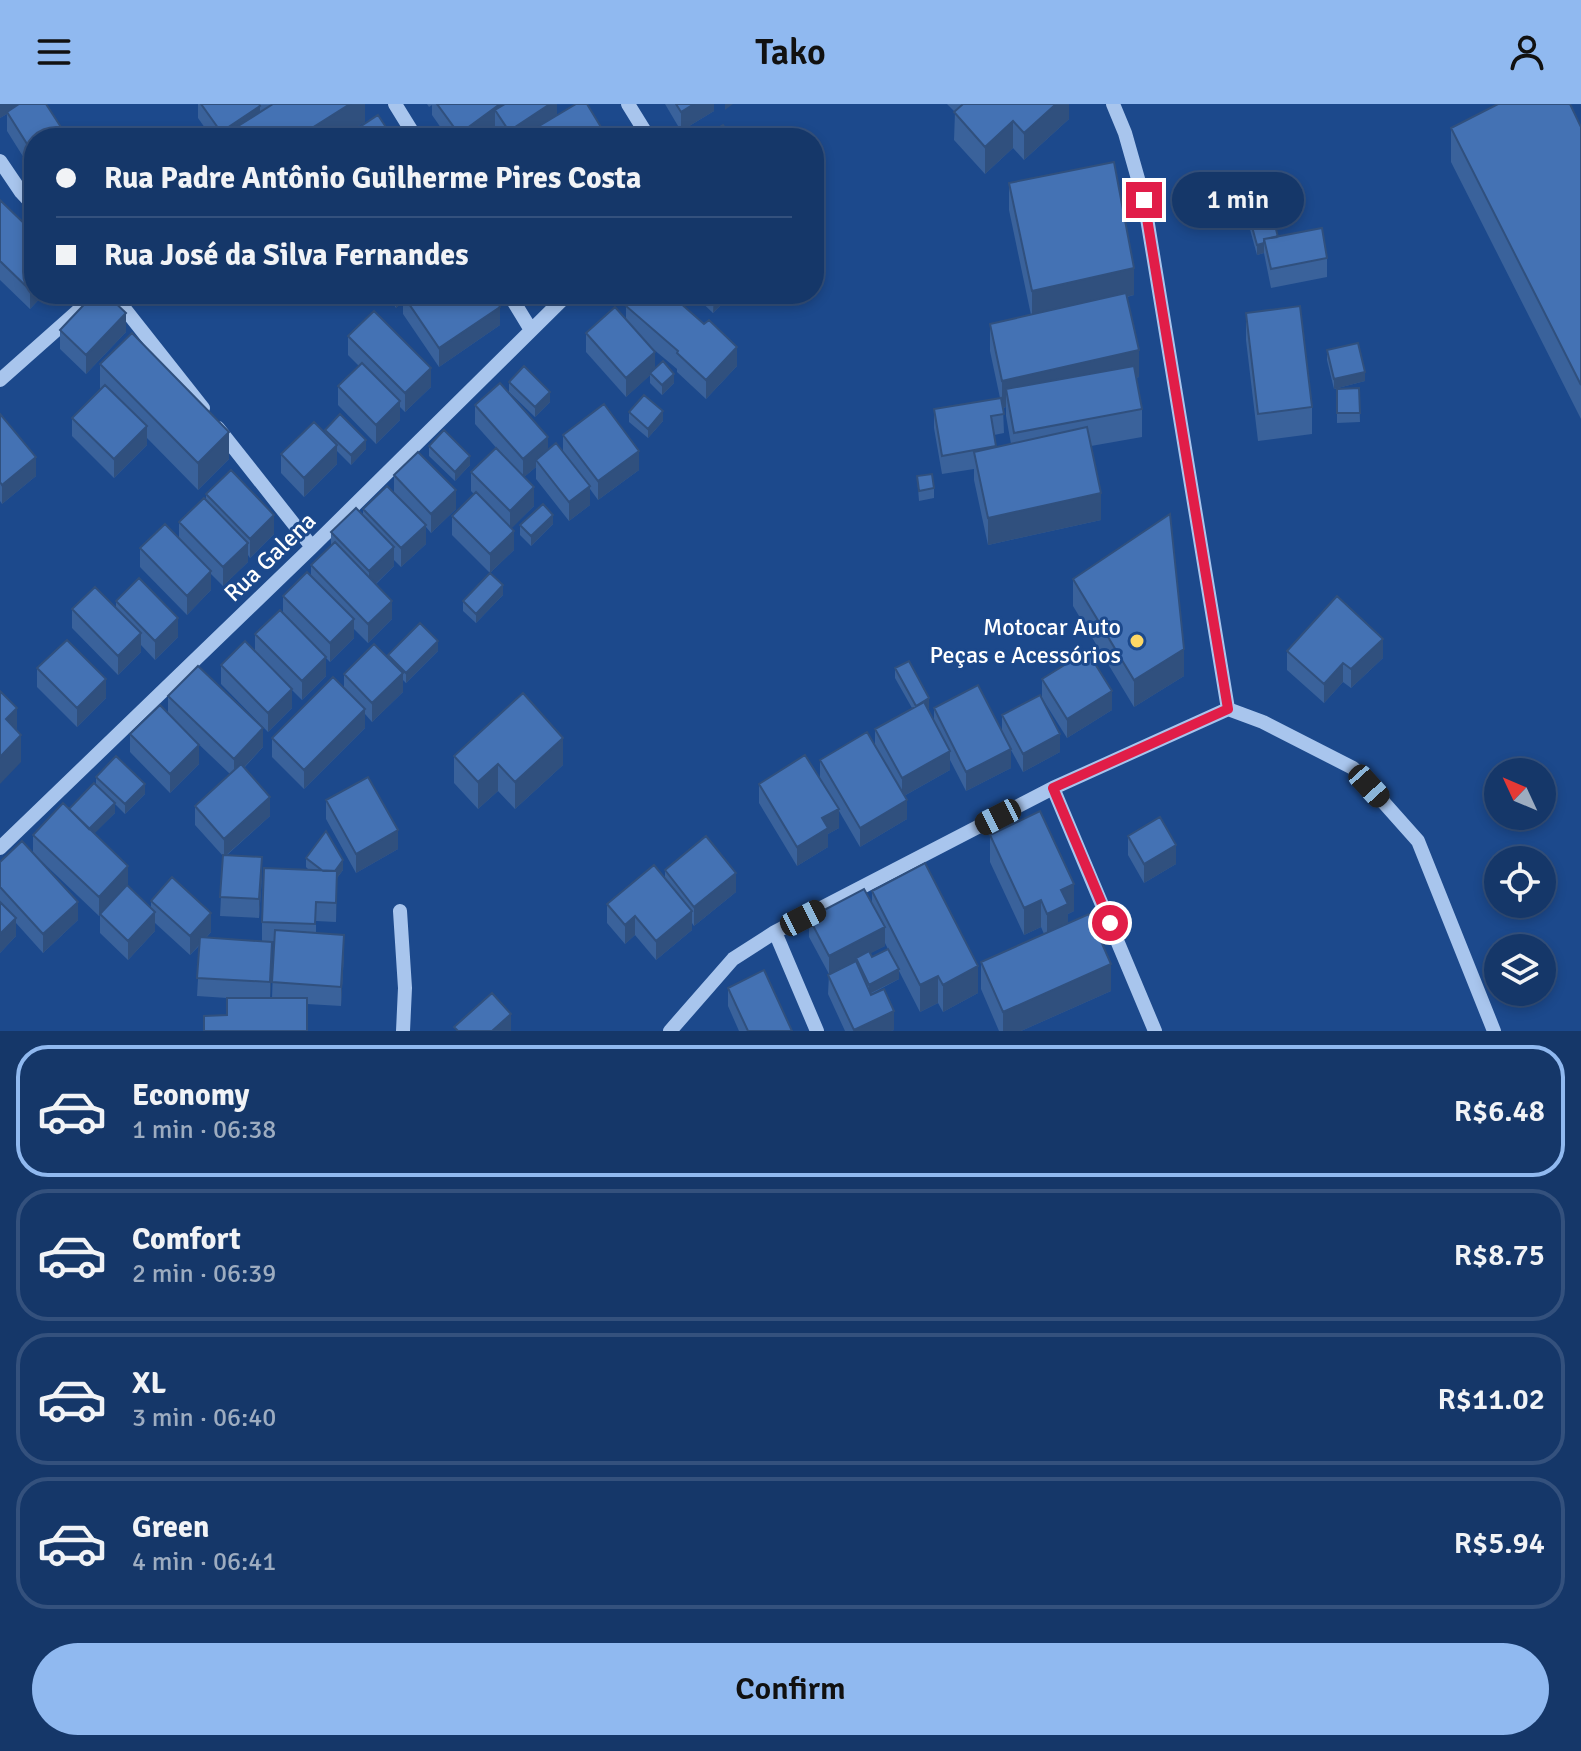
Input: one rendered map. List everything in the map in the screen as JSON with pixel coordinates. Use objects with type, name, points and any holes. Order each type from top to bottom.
[{"type":"street","points":[[395,104],[410,128]]},
{"type":"street","points":[[628,104],[643,128]]},
{"type":"street","points":[[1113,104],[1125,133],[1144,200],[1228,709]]},
{"type":"street","points":[[0,161],[24,195]]},
{"type":"street","points":[[0,380],[86,304]]},
{"type":"street","points":[[121,304],[312,547]]},
{"type":"street","points":[[515,304],[531,330]]},
{"type":"street","name":"Rua Galena","points":[[0,848],[558,304]]},
{"type":"street","points":[[670,1031],[733,959],[775,932],[1053,788],[1228,709],[1263,722],[1353,768],[1418,841],[1494,1031]]},
{"type":"street","points":[[1053,788],[1155,1031]]},
{"type":"street","points":[[400,911],[405,988],[403,1031]]},
{"type":"street","points":[[775,932],[817,1031]]},
{"type":"building","points":[[19,104],[46,104],[62,128],[24,128],[24,139],[7,112]]},
{"type":"building","points":[[201,104],[259,104],[227,128],[218,128]]},
{"type":"building","points":[[273,104],[350,104],[312,128],[235,128]]},
{"type":"building","points":[[437,104],[500,104],[467,128],[455,128]]},
{"type":"building","points":[[505,104],[550,104],[514,128],[507,128],[495,110]]},
{"type":"building","points":[[576,104],[587,104],[602,128],[536,128]]},
{"type":"building","points":[[676,104],[694,104],[681,112]]},
{"type":"building","points":[[963,104],[1056,104],[1024,133],[1013,121],[985,147],[954,112]]},
{"type":"building","points":[[1498,104],[1570,104],[1581,127],[1581,385],[1451,128]]},
{"type":"building","points":[[378,115],[386,128],[358,128]]},
{"type":"building","points":[[1114,162],[1134,268],[1032,291],[1009,183]]},
{"type":"building","points":[[0,200],[24,223],[24,284],[0,261]]},
{"type":"building","points":[[1270,206],[1278,237],[1264,239],[1264,243],[1257,245],[1248,212]]},
{"type":"building","points":[[1322,228],[1327,258],[1271,269],[1264,239]]},
{"type":"building","points":[[1126,293],[1139,350],[1002,381],[990,324]]},
{"type":"building","points":[[85,304],[117,304],[126,313],[86,355],[60,330]]},
{"type":"building","points":[[409,304],[498,304],[500,307],[439,348]]},
{"type":"building","points":[[681,304],[704,324],[709,320],[737,347],[706,380],[626,306]]},
{"type":"building","points":[[1300,306],[1312,407],[1258,414],[1246,313]]},
{"type":"building","points":[[615,307],[655,352],[626,378],[586,333]]},
{"type":"building","points":[[374,311],[431,368],[405,393],[348,336]]},
{"type":"building","points":[[132,333],[229,432],[198,463],[100,364]]},
{"type":"building","points":[[1358,343],[1365,372],[1334,379],[1327,350]]},
{"type":"building","points":[[663,361],[674,374],[662,385],[650,373]]},
{"type":"building","points":[[362,363],[400,401],[376,425],[338,386]]},
{"type":"building","points":[[524,366],[550,392],[535,407],[509,382]]},
{"type":"building","points":[[1134,366],[1142,409],[1014,433],[1006,389]]},
{"type":"building","points":[[500,383],[548,437],[523,459],[475,405]]},
{"type":"building","points":[[105,385],[147,426],[114,459],[72,418]]},
{"type":"building","points":[[1359,388],[1360,413],[1337,413],[1337,389]]},
{"type":"building","points":[[644,395],[663,411],[648,429],[629,412]]},
{"type":"building","points":[[1001,398],[1004,414],[991,416],[996,446],[942,456],[934,409]]},
{"type":"building","points":[[604,404],[639,451],[598,481],[563,435]]},
{"type":"building","points":[[0,414],[36,457],[2,485],[0,482]]},
{"type":"building","points":[[340,414],[366,440],[351,455],[325,430]]},
{"type":"building","points":[[314,422],[337,445],[304,478],[281,454]]},
{"type":"building","points":[[1087,427],[1101,493],[988,518],[974,452]]},
{"type":"building","points":[[444,430],[470,456],[455,472],[429,446]]},
{"type":"building","points":[[556,443],[590,486],[569,502],[536,460]]},
{"type":"building","points":[[496,448],[534,487],[510,511],[471,472]]},
{"type":"building","points":[[418,452],[456,490],[431,514],[394,475]]},
{"type":"building","points":[[231,470],[274,515],[250,539],[206,494]]},
{"type":"building","points":[[932,474],[934,488],[919,491],[917,476]]},
{"type":"building","points":[[387,486],[426,525],[401,548],[363,509]]},
{"type":"building","points":[[476,492],[514,531],[490,554],[452,516]]},
{"type":"building","points":[[204,498],[248,543],[223,567],[179,522]]},
{"type":"building","points":[[543,504],[553,515],[531,536],[520,525]]},
{"type":"building","points":[[356,508],[394,547],[369,571],[331,532]]},
{"type":"building","name":"Motocar Auto Peças e Acessórios","points":[[1170,514],[1184,649],[1134,680],[1073,579]]},
{"type":"building","points":[[165,524],[211,571],[187,596],[140,548]]},
{"type":"building","points":[[335,542],[392,601],[368,624],[311,565]]},
{"type":"building","points":[[307,572],[354,619],[330,643],[283,596]]},
{"type":"building","points":[[490,573],[503,585],[476,614],[463,601]]},
{"type":"building","points":[[139,578],[178,618],[155,641],[116,601]]},
{"type":"building","points":[[95,587],[141,633],[118,656],[72,609]]},
{"type":"building","points":[[1337,596],[1383,639],[1351,669],[1343,663],[1324,684],[1287,651]]},
{"type":"building","points":[[280,610],[326,657],[302,681],[255,634]]},
{"type":"building","points":[[420,623],[438,641],[406,673],[388,655]]},
{"type":"building","points":[[67,640],[106,679],[77,708],[37,668]]},
{"type":"building","points":[[245,641],[292,689],[268,713],[221,665]]},
{"type":"building","points":[[374,644],[403,673],[372,703],[344,674]]},
{"type":"building","points":[[1087,651],[1112,691],[1067,719],[1042,679]]},
{"type":"building","points":[[909,661],[929,698],[916,706],[895,668]]},
{"type":"building","points":[[198,666],[263,728],[234,759],[168,696]]},
{"type":"building","points":[[333,677],[365,709],[304,770],[272,738]]},
{"type":"building","points":[[978,685],[1011,749],[966,772],[934,708]]},
{"type":"building","points":[[0,691],[17,708],[6,719],[21,735],[0,757]]},
{"type":"building","points":[[523,693],[563,738],[515,782],[498,764],[478,782],[454,756]]},
{"type":"building","points":[[1040,695],[1060,734],[1023,754],[1002,715]]},
{"type":"building","points":[[924,702],[950,751],[902,778],[875,729]]},
{"type":"building","points":[[160,705],[199,745],[170,774],[130,734]]},
{"type":"building","points":[[867,732],[907,800],[860,828],[820,760]]},
{"type":"building","points":[[805,755],[839,809],[822,818],[828,828],[797,847],[759,784]]},
{"type":"building","points":[[116,756],[145,784],[125,804],[96,777]]},
{"type":"building","points":[[241,764],[270,797],[224,839],[195,806]]},
{"type":"building","points":[[368,777],[398,830],[356,854],[326,800]]},
{"type":"building","points":[[94,783],[115,803],[89,829],[69,809]]},
{"type":"building","points":[[63,803],[128,866],[99,897],[33,835]]},
{"type":"building","points":[[1040,811],[1074,884],[1061,890],[1068,904],[1047,914],[1041,900],[1024,908],[990,835]]},
{"type":"building","points":[[1160,817],[1176,845],[1144,864],[1128,836]]},
{"type":"building","points":[[326,831],[343,860],[335,871],[323,871],[306,858]]},
{"type":"building","points":[[706,836],[736,873],[694,907],[665,870]]},
{"type":"building","points":[[22,841],[78,902],[43,934],[0,887],[0,862]]},
{"type":"building","points":[[223,855],[262,857],[259,899],[220,897]]},
{"type":"building","points":[[925,863],[978,966],[943,985],[938,976],[920,985],[872,891]]},
{"type":"building","points":[[654,865],[692,911],[656,941],[635,916],[625,925],[607,904]]},
{"type":"building","points":[[264,868],[337,871],[336,903],[316,902],[315,924],[262,922]]},
{"type":"building","points":[[172,877],[211,913],[190,936],[151,901]]},
{"type":"building","points":[[127,885],[155,912],[128,941],[100,914]]},
{"type":"building","points":[[864,889],[885,927],[829,956],[809,918]]},
{"type":"building","points":[[0,902],[16,918],[0,934]]},
{"type":"building","points":[[1089,914],[1111,964],[1003,1012],[981,962]]},
{"type":"building","points":[[275,930],[344,935],[341,987],[272,982]]},
{"type":"building","points":[[200,937],[272,942],[270,982],[197,978]]},
{"type":"building","points":[[888,949],[899,969],[869,985],[856,958],[869,951],[872,957]]},
{"type":"building","points":[[856,961],[871,995],[884,989],[894,1011],[854,1030],[828,975]]},
{"type":"building","points":[[764,970],[792,1031],[748,1031],[728,988]]},
{"type":"building","points":[[492,993],[511,1014],[492,1031],[458,1031],[454,1027]]},
{"type":"building","points":[[227,998],[307,998],[307,1031],[204,1031],[204,1016],[227,1015]]},
{"type":"place","name":"Motocar Auto Peças e Acessórios","points":[[1137,641]]},
{"type":"route","points":[[1110,923],[1053,788],[1228,709],[1144,200]]}]
